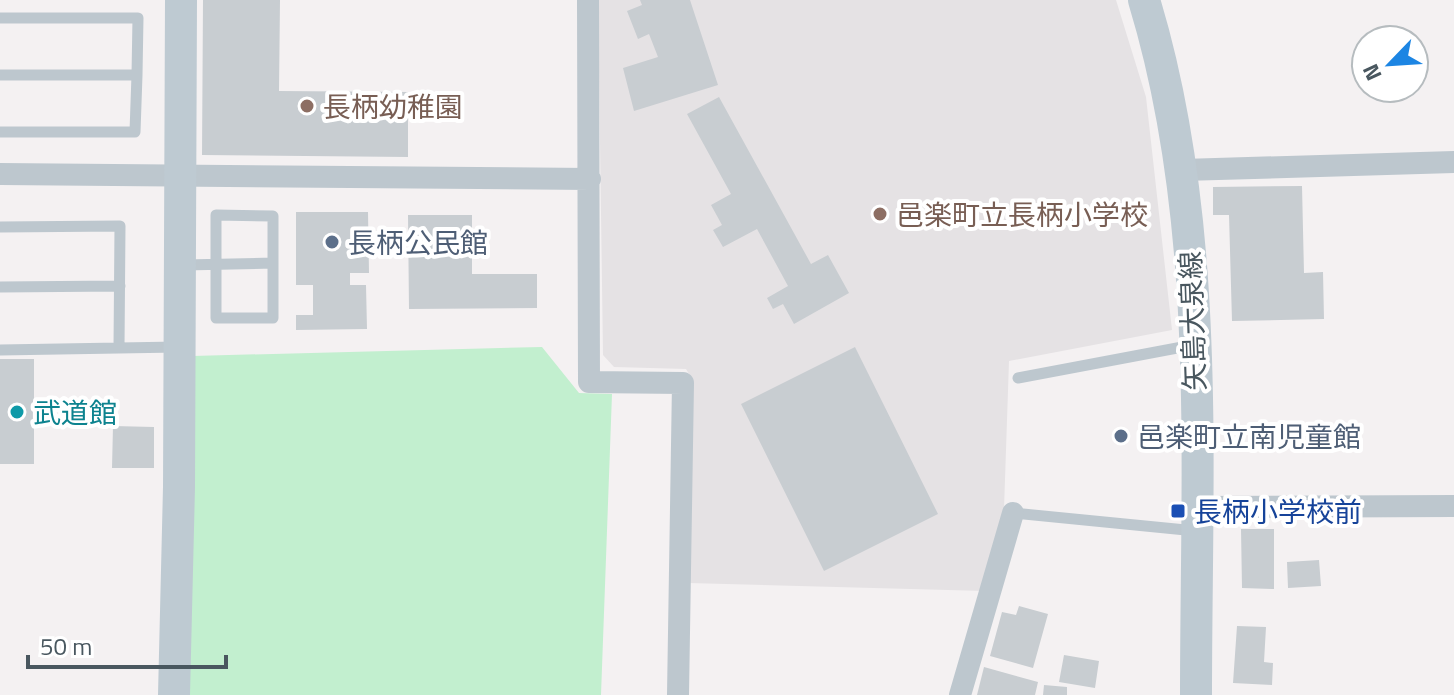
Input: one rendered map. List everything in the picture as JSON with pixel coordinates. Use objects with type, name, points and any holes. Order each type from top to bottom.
[{"type":"street","points":[[174,695],[181,0]]},
{"type":"street","points":[[588,0],[589,382],[683,383],[678,695]]},
{"type":"street","name":"矢島大泉線","points":[[1144,0],[1174,111],[1183,170],[1194,345],[1196,695]]},
{"type":"street","points":[[1183,170],[1454,162]]},
{"type":"street","points":[[0,174],[590,179]]},
{"type":"street","points":[[1196,519],[1454,506]]},
{"type":"street","points":[[960,695],[1013,513]]},
{"type":"lane","points":[[0,18],[138,18],[135,132],[0,132]]},
{"type":"lane","points":[[0,75],[137,75]]},
{"type":"lane","points":[[216,215],[273,216],[273,263],[273,318],[216,318],[216,215]]},
{"type":"lane","points":[[0,227],[120,226],[119,348]]},
{"type":"lane","points":[[180,265],[273,263]]},
{"type":"lane","points":[[0,287],[120,286]]},
{"type":"lane","points":[[1018,378],[1194,345]]},
{"type":"lane","points":[[0,350],[179,347]]},
{"type":"lane","points":[[1013,513],[1196,519]]},
{"type":"shaded area","name":"邑楽町立長柄小学校","points":[[598,0],[1116,0],[1146,97],[1172,330],[1009,361],[1004,509],[985,591],[688,583],[689,374],[686,369],[614,367],[603,355]]},
{"type":"green space","points":[[542,347],[579,393],[612,394],[601,695],[189,695],[192,356]]},
{"type":"building","points":[[203,0],[280,0],[279,91],[408,92],[408,157],[202,155]]},
{"type":"building","points":[[640,0],[690,0],[718,85],[634,111],[623,68],[658,57],[649,34],[638,39],[627,11],[642,5]]},
{"type":"building","points":[[719,97],[811,264],[828,255],[849,293],[794,324],[783,304],[773,309],[767,298],[788,286],[757,229],[723,247],[713,230],[722,225],[711,205],[731,194],[687,114]]},
{"type":"building","points":[[1302,186],[1304,273],[1323,272],[1324,319],[1232,321],[1229,215],[1213,215],[1213,187]]},
{"type":"building","name":"長柄公民館","points":[[296,212],[368,212],[369,273],[350,273],[350,285],[366,285],[367,329],[296,330],[296,315],[313,315],[313,285],[296,285]]},
{"type":"building","points":[[408,215],[472,215],[472,274],[537,274],[537,308],[409,309]]},
{"type":"building","points":[[855,347],[938,514],[824,571],[741,404]]},
{"type":"building","name":"武道館","points":[[0,359],[34,359],[34,464],[0,464]]},
{"type":"building","points":[[113,426],[154,427],[154,468],[112,468]]},
{"type":"building","points":[[1241,529],[1274,529],[1274,589],[1242,588]]},
{"type":"building","points":[[1319,560],[1321,586],[1288,588],[1287,562]]},
{"type":"building","points":[[1019,606],[1048,614],[1033,668],[990,656],[1002,612],[1016,615]]},
{"type":"building","points":[[1237,626],[1266,627],[1264,662],[1273,663],[1272,685],[1233,683]]},
{"type":"building","points":[[1064,655],[1099,661],[1095,688],[1059,682]]},
{"type":"building","points":[[984,667],[1038,682],[1035,695],[977,695]]},
{"type":"building","points":[[1044,685],[1067,687],[1067,695],[1043,695]]},
{"type":"place","name":"長柄幼稚園","points":[[307,106]]},
{"type":"place","name":"邑楽町立長柄小学校","points":[[880,214]]},
{"type":"place","name":"長柄公民館","points":[[332,242]]},
{"type":"place","name":"武道館","points":[[17,412]]},
{"type":"place","name":"邑楽町立南児童館","points":[[1121,436]]},
{"type":"place","name":"長柄小学校前","points":[[1178,511]]}]
